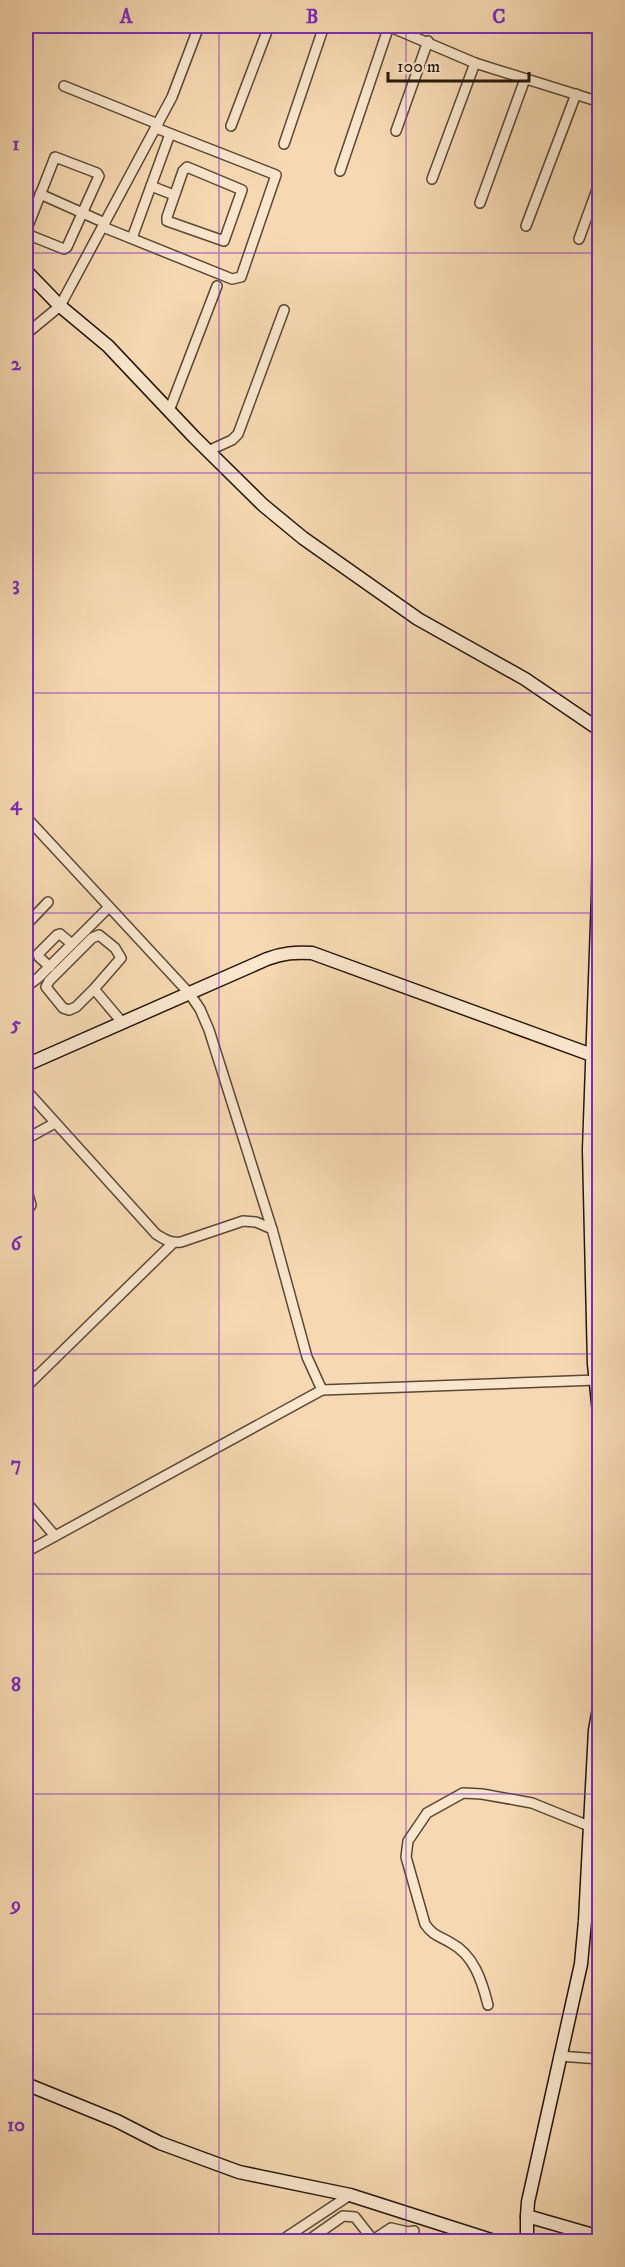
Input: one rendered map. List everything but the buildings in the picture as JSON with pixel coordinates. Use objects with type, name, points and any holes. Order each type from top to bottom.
[{"type":"street","points":[[26,334],[60,306],[172,98],[199,26]]},
{"type":"street","points":[[231,126],[269,26]]},
{"type":"street","points":[[284,144],[324,26]]},
{"type":"street","points":[[340,171],[389,26],[475,63],[600,102]]},
{"type":"street","points":[[396,131],[428,41]]},
{"type":"street","points":[[432,179],[475,63]]},
{"type":"street","points":[[480,203],[525,79]]},
{"type":"street","points":[[40,194],[132,238],[232,279],[241,277],[245,268],[276,175],[170,134],[157,126],[64,86]]},
{"type":"street","points":[[526,226],[576,94]]},
{"type":"street","points":[[132,238],[170,134]]},
{"type":"street","points":[[56,157],[97,173],[99,178],[83,213],[66,248],[29,235],[26,231],[56,157]]},
{"type":"street","points":[[187,167],[242,190],[226,239],[219,240],[167,221],[174,195],[183,171],[187,167]]},
{"type":"street","points":[[579,239],[600,181]]},
{"type":"street","points":[[151,186],[174,195]]},
{"type":"street","points":[[26,271],[60,306],[108,346],[263,505],[303,538],[418,619],[525,679],[600,730]]},
{"type":"street","points":[[169,411],[217,286]]},
{"type":"street","points":[[208,451],[232,440],[238,434],[284,310]]},
{"type":"street","points":[[600,737],[599,895],[592,1055],[597,1380],[600,1423]]},
{"type":"street","points":[[26,817],[189,993],[200,1009],[209,1030],[272,1229],[307,1357],[322,1390]]},
{"type":"street","points":[[26,925],[48,902]]},
{"type":"street","points":[[26,978],[31,983],[34,982],[109,907]]},
{"type":"street","points":[[50,967],[38,954],[60,934],[72,944]]},
{"type":"street","points":[[99,935],[115,948],[121,958],[94,989],[76,1007],[69,1010],[63,1008],[46,987],[49,981],[92,938],[99,935]]},
{"type":"street","points":[[26,1065],[121,1021],[282,953],[312,953],[592,1055]]},
{"type":"street","points":[[94,989],[121,1021]]},
{"type":"street","points":[[26,1090],[156,1234],[173,1243],[243,1221],[256,1222],[272,1229]]},
{"type":"street","points":[[26,1138],[55,1124]]},
{"type":"street","points":[[26,1186],[31,1205],[26,1213]]},
{"type":"street","points":[[26,1387],[173,1243]]},
{"type":"street","points":[[26,1369],[34,1378]]},
{"type":"street","points":[[26,1552],[322,1390],[597,1380]]},
{"type":"street","points":[[26,1502],[55,1536]]},
{"type":"street","points":[[527,2241],[528,2202],[581,1964],[594,1824],[595,1730],[600,1703]]},
{"type":"street","points":[[488,2005],[483,1983],[471,1961],[460,1948],[431,1933],[425,1924],[406,1857],[405,1848],[410,1836],[426,1814],[463,1793],[532,1803],[594,1824]]},
{"type":"street","points":[[559,2056],[600,2059]]},
{"type":"street","points":[[26,2084],[117,2121],[160,2143],[195,2157],[249,2175],[346,2198],[497,2241]]},
{"type":"street","points":[[346,2198],[348,2216]]},
{"type":"street","points":[[279,2241],[346,2198]]},
{"type":"street","points":[[306,2241],[343,2216],[355,2217],[372,2240],[391,2228],[414,2231]]},
{"type":"street","points":[[527,2216],[600,2237]]}]
